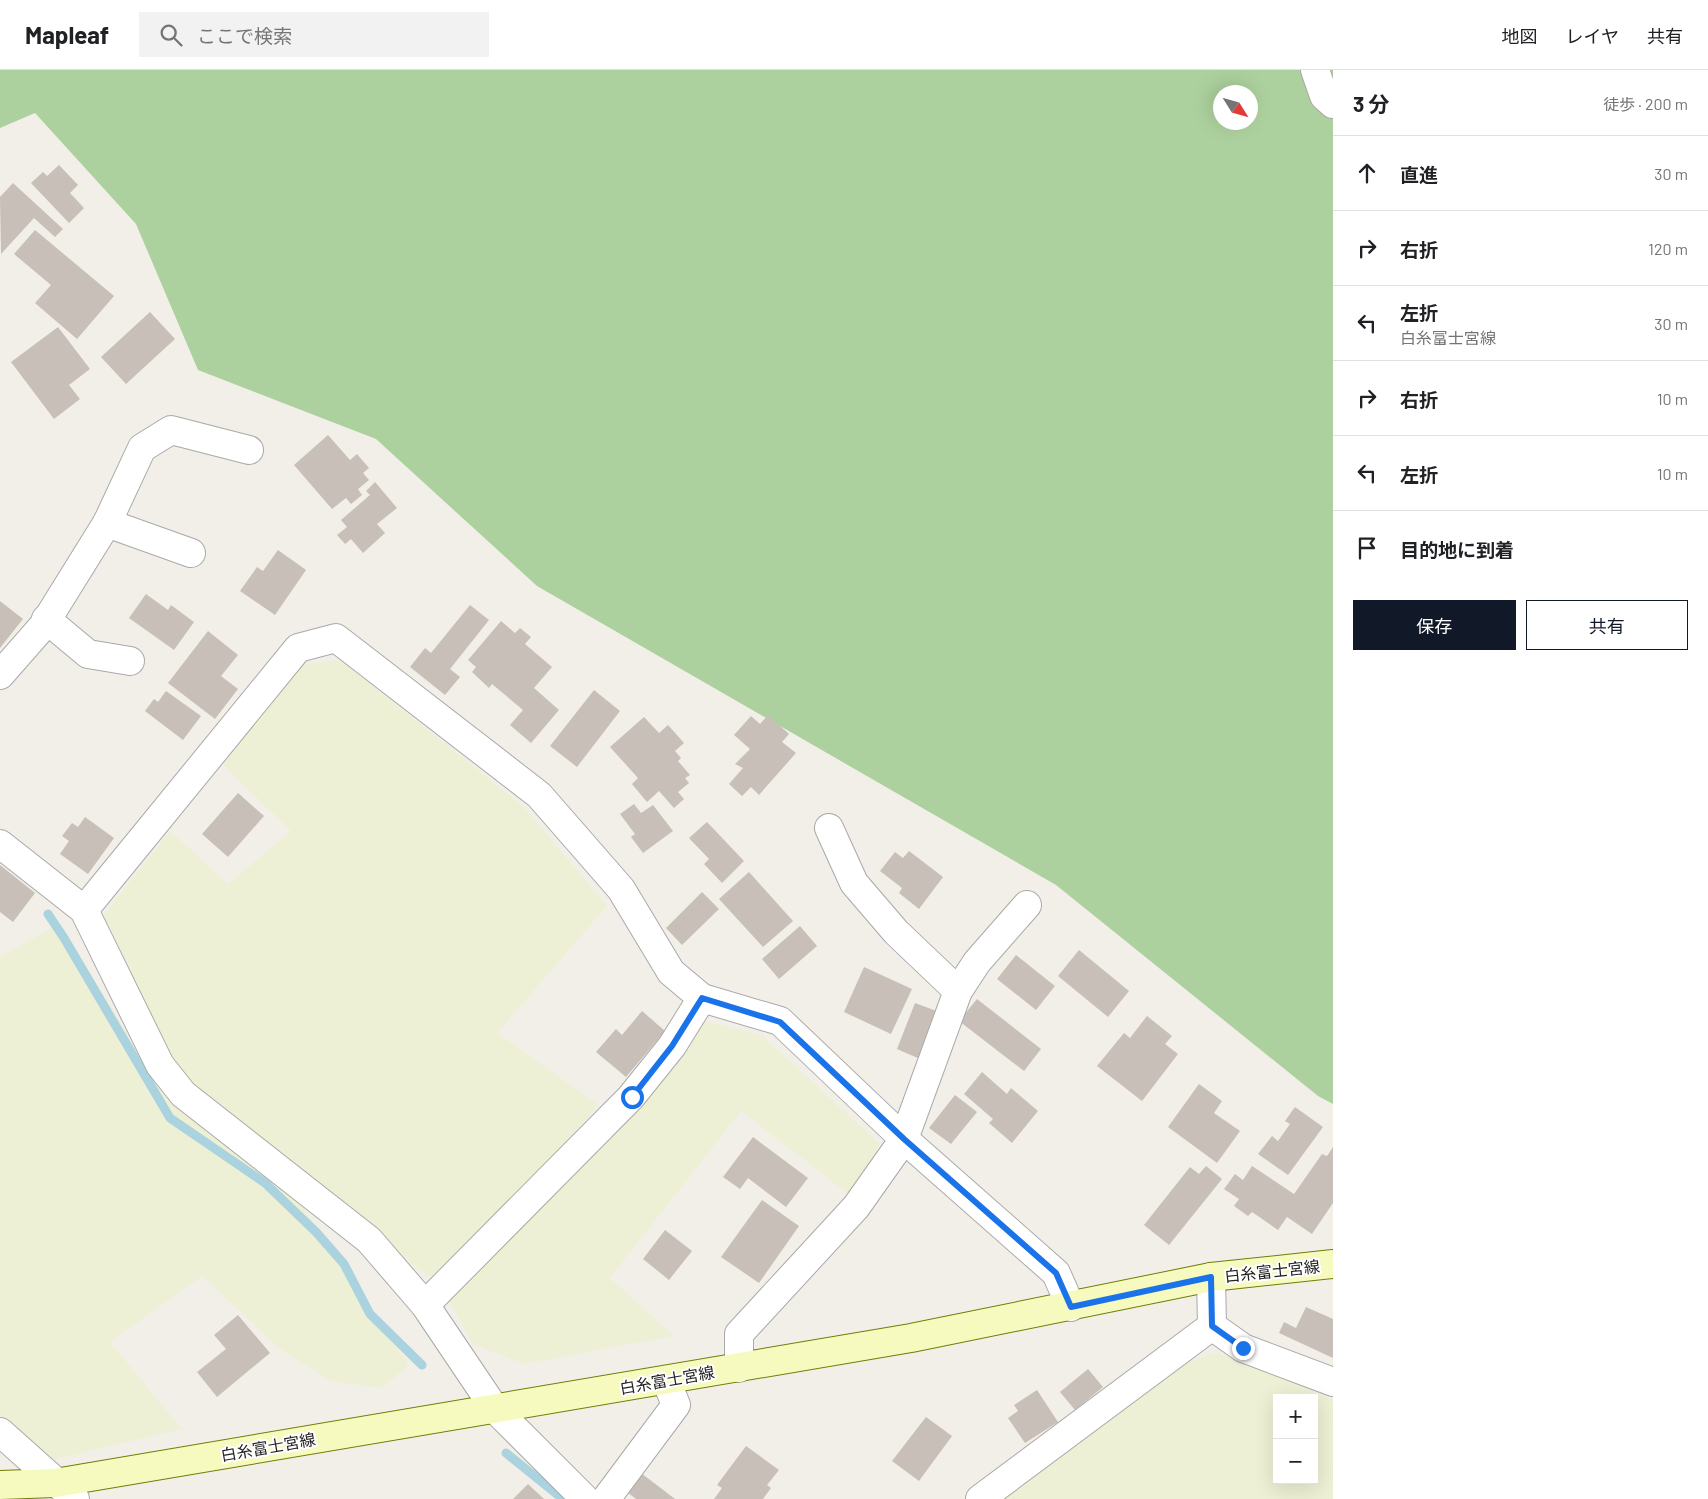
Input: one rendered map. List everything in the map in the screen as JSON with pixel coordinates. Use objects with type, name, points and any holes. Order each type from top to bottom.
[{"type":"main road","name":"白糸富士宮線","points":[[0,1486],[65,1491],[495,1409],[911,1338],[1071,1307],[1211,1277],[1333,1264]]},
{"type":"street","points":[[1315,70],[1324,96],[1333,104]]},
{"type":"street","points":[[0,675],[43,626],[108,523],[142,448],[172,430],[249,450]]},
{"type":"street","points":[[108,523],[191,553]]},
{"type":"street","points":[[46,619],[88,654],[130,662]]},
{"type":"street","points":[[84,910],[298,648],[336,638],[539,795],[621,889],[671,972],[702,998],[780,1022],[904,1139],[1056,1273],[1071,1307]]},
{"type":"street","points":[[829,828],[854,883],[896,932],[958,991]]},
{"type":"street","points":[[0,844],[84,910],[160,1065],[183,1094],[369,1240],[425,1305],[495,1409],[585,1499]]},
{"type":"street","points":[[739,1368],[739,1334],[856,1206],[904,1139],[958,991],[977,962],[1027,905]]},
{"type":"street","points":[[425,1305],[632,1097],[672,1046],[702,998]]},
{"type":"street","points":[[1211,1277],[1212,1326]]},
{"type":"street","points":[[1212,1326],[1243,1348],[1333,1382]]},
{"type":"street","points":[[980,1499],[1212,1326]]},
{"type":"street","points":[[606,1499],[676,1405],[666,1380]]},
{"type":"street","points":[[0,1432],[65,1491]]},
{"type":"green space","points":[[0,70],[1333,70],[1333,1104],[1318,1096],[1056,885],[537,586],[376,439],[198,370],[136,224],[35,113],[0,128]]},
{"type":"green space","points":[[340,660],[523,806],[607,906],[497,1033],[599,1105],[440,1277],[426,1275],[185,1080],[98,922],[170,831],[228,884],[291,831],[221,763],[296,665]]},
{"type":"green space","points":[[60,923],[166,1098],[301,1204],[409,1365],[382,1388],[331,1381],[280,1349],[202,1276],[110,1342],[182,1429],[47,1461],[0,1418],[0,957]]},
{"type":"green space","points":[[705,1021],[761,1035],[880,1144],[850,1195],[741,1111],[610,1278],[674,1336],[524,1364],[473,1344],[446,1296],[568,1179]]},
{"type":"green space","points":[[1214,1353],[1237,1357],[1333,1400],[1333,1499],[992,1499],[1188,1362]]},
{"type":"building","points":[[59,165],[78,185],[70,193],[84,208],[69,223],[31,183],[43,172],[47,176]]},
{"type":"building","points":[[13,183],[63,229],[55,237],[34,218],[1,254],[0,197]]},
{"type":"building","points":[[35,230],[114,296],[77,339],[35,303],[51,285],[14,254]]},
{"type":"building","points":[[150,312],[175,339],[126,384],[101,357]]},
{"type":"building","points":[[58,327],[90,369],[69,385],[80,399],[54,419],[11,362]]},
{"type":"building","points":[[328,435],[350,460],[357,454],[369,468],[363,473],[369,480],[358,489],[362,495],[351,504],[346,498],[332,509],[294,465]]},
{"type":"building","points":[[375,482],[397,508],[377,524],[385,533],[363,553],[351,539],[345,544],[337,535],[347,527],[341,520],[370,495],[366,491]]},
{"type":"building","points":[[278,550],[306,570],[275,615],[240,591],[257,567],[263,571]]},
{"type":"building","points":[[146,594],[168,610],[171,605],[194,622],[174,650],[129,618]]},
{"type":"building","points":[[0,601],[23,619],[0,648]]},
{"type":"building","points":[[470,605],[489,620],[450,669],[460,677],[445,695],[410,667],[425,648],[431,653]]},
{"type":"building","points":[[501,621],[515,633],[520,628],[531,637],[525,644],[552,667],[534,688],[559,710],[531,743],[510,725],[523,710],[492,684],[489,688],[472,672],[476,667],[468,660]]},
{"type":"building","points":[[208,631],[238,655],[221,676],[238,689],[215,719],[168,683]]},
{"type":"building","points":[[594,690],[620,711],[577,767],[550,746]]},
{"type":"building","points":[[166,691],[201,716],[183,740],[145,711],[154,699],[158,702]]},
{"type":"building","points":[[768,715],[789,734],[782,742],[796,753],[759,795],[751,787],[742,796],[729,784],[743,768],[735,764],[750,749],[734,735],[751,716],[760,724]]},
{"type":"building","points":[[644,717],[659,733],[668,725],[684,743],[675,751],[681,758],[678,761],[690,775],[685,778],[689,783],[678,792],[684,799],[674,808],[659,791],[647,802],[632,784],[638,778],[610,747]]},
{"type":"building","points":[[238,793],[264,816],[228,857],[202,834]]},
{"type":"building","points":[[634,804],[641,813],[653,805],[673,831],[643,853],[631,837],[635,834],[620,814]]},
{"type":"building","points":[[85,817],[114,838],[88,874],[60,854],[69,841],[62,836],[72,823],[78,827]]},
{"type":"building","points":[[707,822],[744,861],[722,883],[704,864],[709,859],[689,838]]},
{"type":"building","points":[[909,851],[943,877],[919,909],[899,893],[902,888],[880,871],[895,852],[903,858]]},
{"type":"building","points":[[0,865],[35,893],[13,922],[0,912]]},
{"type":"building","points":[[749,872],[793,921],[763,947],[719,899]]},
{"type":"building","points":[[702,892],[719,909],[682,945],[666,928]]},
{"type":"building","points":[[800,926],[817,946],[779,979],[762,959]]},
{"type":"building","points":[[1079,950],[1129,991],[1108,1017],[1058,976]]},
{"type":"building","points":[[1016,955],[1055,986],[1036,1010],[997,979]]},
{"type":"building","points":[[864,967],[912,989],[891,1034],[844,1012]]},
{"type":"building","points":[[977,999],[1041,1049],[1024,1071],[959,1021]]},
{"type":"building","points":[[915,1003],[939,1012],[920,1059],[897,1049]]},
{"type":"building","points":[[642,1011],[665,1031],[626,1077],[596,1052],[616,1029],[622,1035]]},
{"type":"building","points":[[1147,1016],[1172,1036],[1165,1044],[1178,1054],[1142,1101],[1097,1066],[1124,1033],[1130,1038]]},
{"type":"building","points":[[982,1072],[1007,1094],[1011,1088],[1038,1111],[1012,1143],[989,1123],[993,1119],[964,1094]]},
{"type":"building","points":[[1199,1084],[1222,1101],[1214,1113],[1240,1131],[1217,1163],[1168,1127]]},
{"type":"building","points":[[955,1095],[977,1112],[951,1144],[929,1128]]},
{"type":"building","points":[[1295,1107],[1323,1127],[1288,1175],[1258,1154],[1272,1136],[1278,1141],[1290,1124],[1285,1121]]},
{"type":"building","points":[[753,1137],[808,1178],[786,1207],[748,1178],[740,1189],[723,1177]]},
{"type":"building","points":[[1333,1147],[1333,1203],[1312,1234],[1287,1217],[1278,1230],[1252,1212],[1248,1216],[1234,1206],[1239,1199],[1224,1189],[1235,1174],[1243,1180],[1252,1166],[1294,1194],[1322,1154],[1327,1156]]},
{"type":"building","points":[[1206,1166],[1222,1179],[1169,1245],[1144,1225],[1190,1167],[1199,1174]]},
{"type":"building","points":[[762,1200],[799,1226],[759,1283],[721,1257]]},
{"type":"building","points":[[665,1230],[692,1251],[669,1280],[643,1259]]},
{"type":"building","points":[[1306,1307],[1333,1319],[1333,1358],[1279,1333],[1284,1322],[1296,1328]]},
{"type":"building","points":[[238,1315],[270,1353],[217,1397],[197,1372],[226,1349],[214,1335]]},
{"type":"building","points":[[1088,1369],[1103,1387],[1075,1410],[1060,1392]]},
{"type":"building","points":[[1037,1390],[1058,1422],[1025,1443],[1008,1418],[1018,1411],[1014,1405]]},
{"type":"building","points":[[926,1417],[952,1436],[919,1481],[892,1461]]},
{"type":"building","points":[[746,1446],[779,1470],[767,1485],[771,1488],[763,1499],[714,1499],[722,1488],[717,1485]]},
{"type":"building","points":[[641,1473],[675,1499],[636,1499],[627,1492]]},
{"type":"building","points":[[528,1484],[544,1499],[513,1499]]},
{"type":"waterway","points":[[48,914],[170,1118],[265,1183],[316,1232],[344,1264],[370,1314],[422,1365]]},
{"type":"waterway","points":[[506,1453],[563,1499]]},
{"type":"route","points":[[632,1097],[672,1046],[702,998],[780,1022],[904,1139],[1056,1273],[1071,1307],[1211,1277],[1212,1326],[1243,1348]]}]
